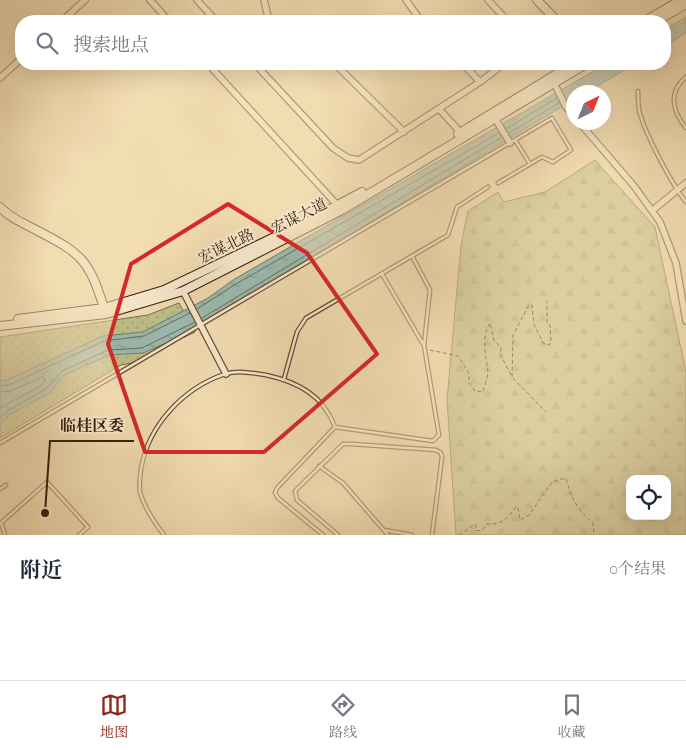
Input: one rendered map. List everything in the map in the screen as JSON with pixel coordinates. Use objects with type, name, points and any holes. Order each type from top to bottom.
[{"type":"main road","points":[[537,0],[551,15]]},
{"type":"main road","points":[[655,15],[681,0]]},
{"type":"main road","points":[[667,15],[686,4]]},
{"type":"main road","points":[[494,115],[565,70]]},
{"type":"main road","name":"宏谋大道","points":[[0,326],[105,311],[183,291],[340,207],[494,115],[576,70]]},
{"type":"main road","points":[[0,207],[13,218],[70,248],[82,257],[92,273],[105,311]]},
{"type":"main road","name":"宏谋北路","points":[[0,321],[105,311],[164,290],[340,207]]},
{"type":"street","points":[[69,15],[85,0]]},
{"type":"street","points":[[150,0],[164,15]]},
{"type":"street","points":[[197,0],[211,15]]},
{"type":"street","points":[[264,0],[268,15]]},
{"type":"street","points":[[406,0],[417,15]]},
{"type":"street","points":[[488,0],[501,15]]},
{"type":"street","points":[[0,78],[15,64]]},
{"type":"street","points":[[214,70],[340,207]]},
{"type":"street","points":[[263,70],[333,148],[348,158],[359,160],[496,70]]},
{"type":"street","points":[[341,70],[404,132]]},
{"type":"street","points":[[469,70],[480,82]]},
{"type":"street","points":[[554,83],[566,107]]},
{"type":"street","points":[[439,109],[462,134]]},
{"type":"street","points":[[494,115],[512,142]]},
{"type":"street","points":[[586,130],[653,210],[676,263],[686,321]]},
{"type":"street","points":[[653,210],[686,183]]},
{"type":"street","points":[[183,291],[226,374]]},
{"type":"lane","points":[[686,77],[676,86],[673,98],[676,113],[686,128]]},
{"type":"lane","points":[[638,91],[640,114],[678,190],[686,202]]},
{"type":"lane","points":[[0,443],[552,118],[571,150],[553,162],[542,157],[498,183]]},
{"type":"lane","points":[[512,142],[530,164]]},
{"type":"lane","points":[[284,379],[297,332],[304,321],[448,235],[457,207],[488,187]]},
{"type":"lane","points":[[335,427],[435,439],[440,432],[424,347],[430,290],[412,256]]},
{"type":"lane","points":[[382,274],[424,347]]},
{"type":"lane","points":[[164,535],[144,504],[139,482],[147,443],[174,406],[191,392],[226,374],[249,372],[284,379],[299,385],[324,406],[335,427]]},
{"type":"lane","points":[[322,535],[278,498],[275,493],[277,488],[335,427]]},
{"type":"lane","points":[[338,535],[295,496],[296,489],[343,444],[438,451],[442,457],[432,535]]},
{"type":"lane","points":[[319,466],[343,483],[388,535]]},
{"type":"lane","points":[[5,535],[1,523],[46,482],[88,527],[79,535]]},
{"type":"lane","points":[[0,489],[6,485]]},
{"type":"lane","points":[[384,530],[412,535]]},
{"type":"path","points":[[512,377],[513,335],[529,305],[532,305],[534,324],[542,343],[549,345],[551,342],[550,325],[547,323],[547,302]]},
{"type":"path","points":[[424,347],[458,356],[469,373],[469,383],[475,391],[483,392],[488,372],[485,365],[486,329],[490,323],[494,340],[501,348],[500,354],[512,377],[546,412]]},
{"type":"path","points":[[459,535],[475,524],[476,531],[482,530],[487,524],[496,524],[508,518],[516,507],[518,507],[520,520],[529,515],[552,482],[566,478],[573,502],[579,512],[593,523],[594,535]]},
{"type":"highlighted area","points":[[228,204],[307,253],[377,354],[264,452],[145,452],[108,344],[131,264]]},
{"type":"green space","points":[[595,160],[655,227],[686,372],[686,535],[456,535],[447,400],[461,245],[468,211],[498,192],[504,202],[545,192]]},
{"type":"green space","points":[[179,303],[195,332],[132,363],[121,365],[0,438],[0,337],[148,315]]},
{"type":"water","points":[[686,17],[686,33],[671,42],[671,26]]},
{"type":"water","points":[[596,70],[625,70],[599,85],[570,85]]},
{"type":"water","points":[[566,87],[566,104],[180,337],[143,353],[109,355],[64,375],[49,393],[9,415],[0,425],[0,381],[7,380],[103,336],[143,332],[208,298],[233,280]]},
{"type":"place","name":"临桂区委","points":[[45,513]]}]
